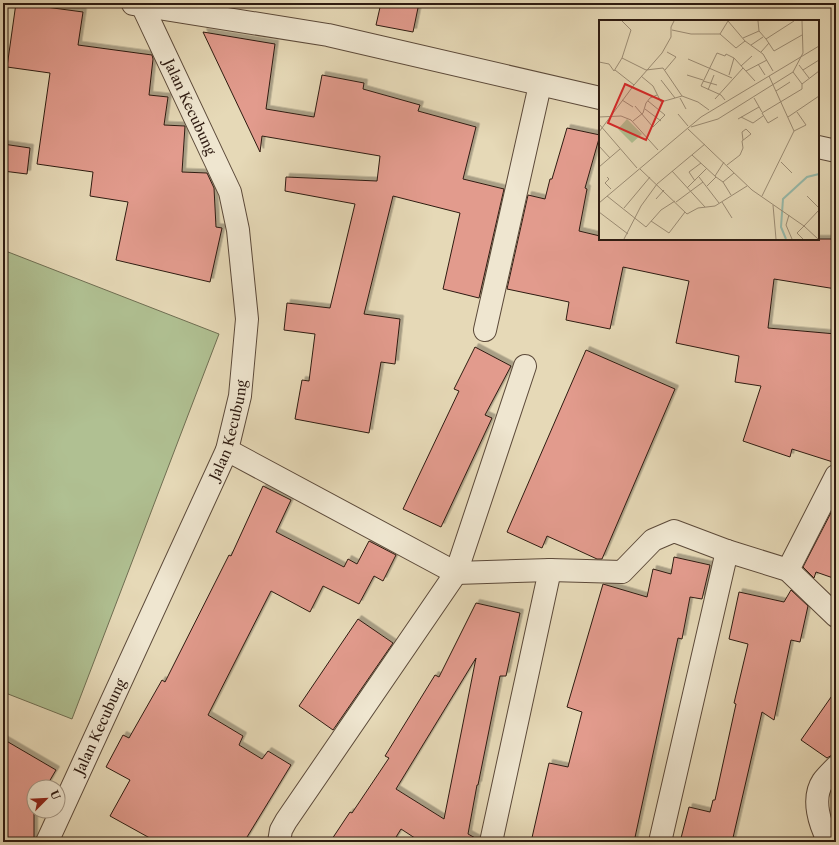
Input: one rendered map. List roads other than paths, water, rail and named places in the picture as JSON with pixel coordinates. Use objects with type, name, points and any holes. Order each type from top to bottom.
[{"type":"street","points":[[137,4],[328,35],[599,98]]},
{"type":"street","name":"Jalan Kecubung","points":[[47,842],[227,450],[240,396],[247,319],[238,230],[230,192],[137,4]]},
{"type":"street","points":[[485,330],[540,85]]},
{"type":"street","points":[[819,147],[836,151]]},
{"type":"street","points":[[279,842],[286,821],[456,573],[525,366]]},
{"type":"street","points":[[227,450],[456,573],[550,570],[622,572],[653,540],[674,531],[727,551],[788,570],[836,616]]},
{"type":"street","points":[[788,570],[836,476]]},
{"type":"street","points":[[660,842],[727,551]]},
{"type":"street","points":[[491,842],[550,570]]},
{"type":"street","points":[[829,842],[823,830],[819,816],[818,791],[823,781],[836,767]]}]
